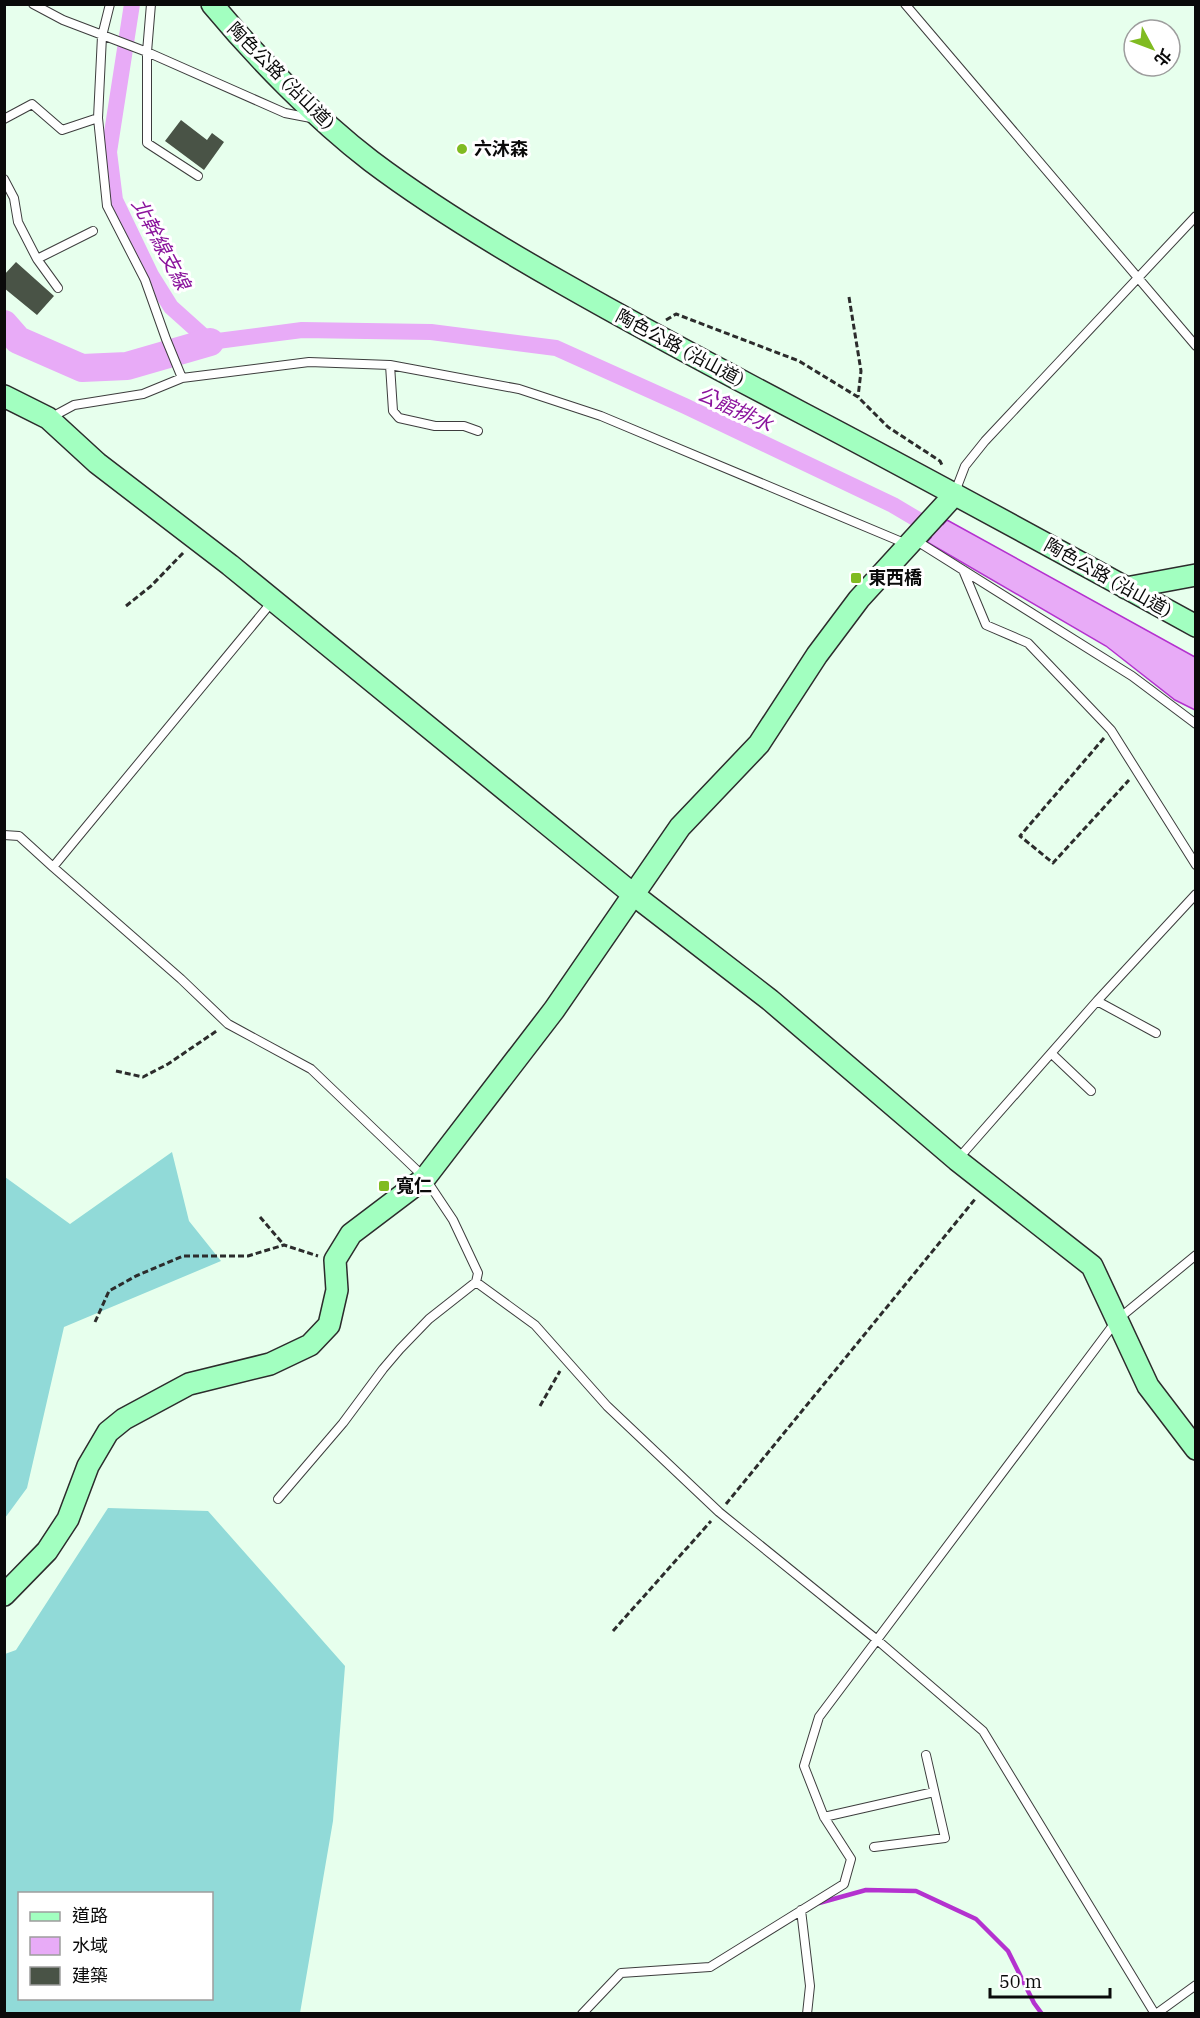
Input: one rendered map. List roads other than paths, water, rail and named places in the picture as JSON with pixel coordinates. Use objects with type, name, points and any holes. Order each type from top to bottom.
[{"type":"street","name":"陶色公路 (沿山道)","points":[[212,4],[236,33],[324,120],[369,159],[486,240],[648,332],[955,494],[1196,626]]},
{"type":"street","points":[[4,396],[48,418],[97,463],[274,600],[634,895],[770,1000],[957,1160],[1092,1266],[1148,1386],[1196,1449]]},
{"type":"street","points":[[4,1595],[47,1551],[68,1519],[88,1466],[108,1432],[124,1419],[189,1384],[270,1364],[310,1345],[329,1325],[337,1290],[335,1260],[351,1234],[425,1178],[554,1010],[680,827],[759,744],[817,655],[859,599],[955,494]]},
{"type":"street","points":[[1126,588],[1196,575]]},
{"type":"lane","points":[[33,4],[63,20],[147,52],[285,113],[324,120]]},
{"type":"lane","points":[[110,4],[102,36],[98,118],[107,206],[145,280],[182,378]]},
{"type":"lane","points":[[151,4],[147,52],[149,125],[147,143],[198,176]]},
{"type":"lane","points":[[905,4],[1196,346]]},
{"type":"lane","points":[[4,119],[32,104],[62,130],[98,118]]},
{"type":"lane","points":[[4,179],[14,198],[18,222],[37,260],[58,288]]},
{"type":"lane","points":[[955,494],[965,466],[985,441],[1196,216]]},
{"type":"lane","points":[[37,260],[93,231]]},
{"type":"lane","points":[[48,418],[74,405],[143,394],[182,378],[309,362],[390,365],[519,389],[601,416],[909,545],[920,543],[1132,676],[1196,724]]},
{"type":"lane","points":[[390,365],[393,411],[399,418],[435,426],[465,426],[478,431]]},
{"type":"lane","points":[[963,570],[986,626],[1028,643],[1111,730],[1196,865]]},
{"type":"lane","points":[[52,867],[274,600]]},
{"type":"lane","points":[[4,835],[19,836],[181,979],[228,1024],[311,1069],[425,1178],[453,1220],[478,1273],[476,1282],[429,1319],[400,1349],[344,1423],[278,1499]]},
{"type":"lane","points":[[957,1160],[1097,1001],[1196,894]]},
{"type":"lane","points":[[1097,1001],[1156,1033]]},
{"type":"lane","points":[[1052,1054],[1091,1091]]},
{"type":"lane","points":[[582,2013],[621,1973],[710,1967],[844,1884],[851,1859],[824,1817],[804,1766],[819,1717],[1117,1320],[1196,1255]]},
{"type":"lane","points":[[476,1282],[535,1325],[607,1406],[720,1512],[876,1639],[983,1731],[1156,2013],[1196,1985]]},
{"type":"lane","points":[[874,1847],[945,1838],[926,1755]]},
{"type":"lane","points":[[824,1817],[934,1792]]},
{"type":"lane","points":[[801,1910],[810,1986],[807,2013]]},
{"type":"water","points":[[947,520],[1195,657],[1195,710],[1175,700],[1106,646],[927,542]]},
{"type":"waterway","name":"公館排水","points":[[132,4],[109,152],[115,200],[151,275],[171,307],[210,342],[302,330],[431,332],[556,348],[685,406],[893,505],[937,531]]},
{"type":"waterway","points":[[4,324],[18,340],[82,368],[127,366],[210,342]]},
{"type":"waterway","points":[[819,1903],[866,1890],[916,1891],[976,1919],[1008,1951],[1034,2003],[1042,2014]]},
{"type":"place","name":"六沐森","points":[[462,149]]},
{"type":"place","name":"東西橋","points":[[856,578]]},
{"type":"place","name":"寬仁","points":[[384,1186]]},
{"type":"water label","name":"北幹線支線","points":[[161,244]]}]
